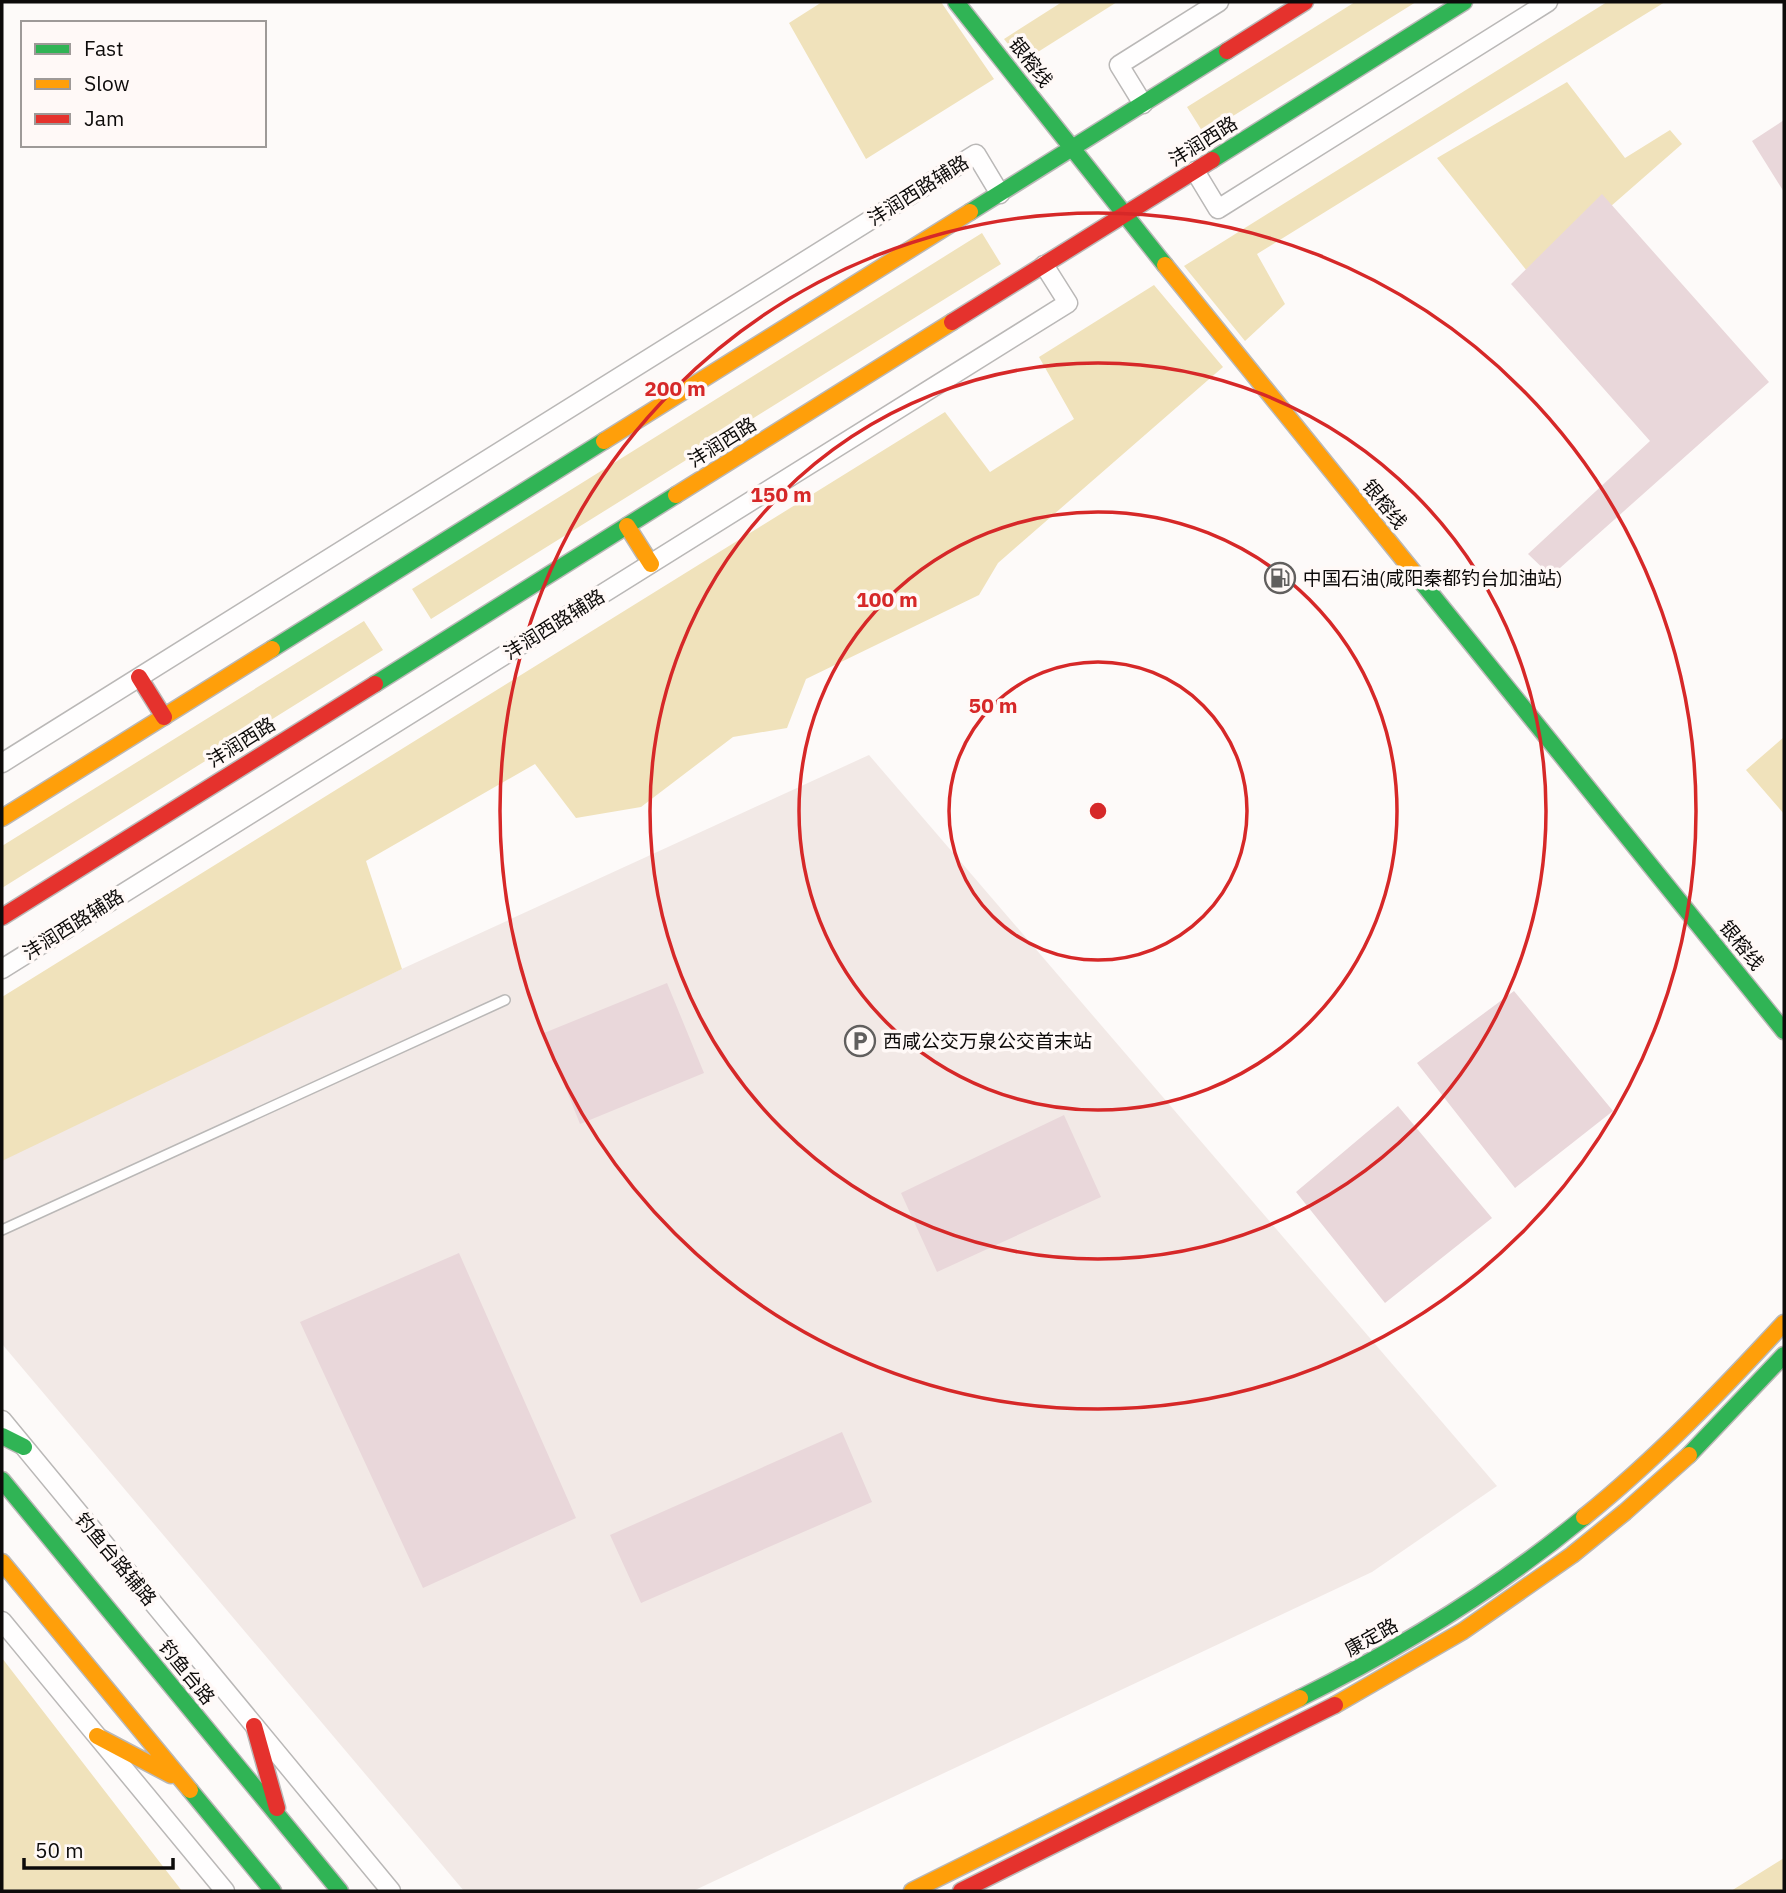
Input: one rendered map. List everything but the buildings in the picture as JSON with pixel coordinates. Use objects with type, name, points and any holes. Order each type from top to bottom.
[{"type":"main road","name":"银榕线","points":[[956,2],[1784,1031]]},
{"type":"main road","points":[[2,818],[1305,2]]},
{"type":"main road","name":"沣润西路","points":[[2,917],[1464,2]]},
{"type":"main road","points":[[627,526],[651,564]]},
{"type":"main road","points":[[139,677],[164,717]]},
{"type":"main road","name":"康定路","points":[[912,1891],[1342,1677],[1401,1645],[1469,1602],[1550,1544],[1670,1442],[1784,1322]]},
{"type":"main road","points":[[961,1891],[1343,1700],[1463,1631],[1572,1555],[1625,1512],[1685,1459],[1784,1354]]},
{"type":"main road","points":[[2,1436],[24,1447]]},
{"type":"main road","name":"钓鱼台路","points":[[2,1480],[340,1891]]},
{"type":"main road","points":[[2,1562],[273,1891]]},
{"type":"main road","points":[[254,1726],[280,1819]]},
{"type":"main road","points":[[97,1736],[182,1781]]},
{"type":"street","points":[[1143,104],[1119,65],[1219,2]]},
{"type":"street","points":[[1195,171],[1218,209],[1548,2]]},
{"type":"street","name":"沣润西路辅路","points":[[2,763],[976,154],[1000,194]]},
{"type":"street","name":"沣润西路辅路","points":[[2,969],[1068,303],[1044,265]]},
{"type":"street","name":"钓鱼台路辅路","points":[[2,1420],[390,1891]]},
{"type":"street","points":[[2,1620],[225,1891]]},
{"type":"lane","points":[[2,1230],[505,1000]]},
{"type":"shaded area","points":[[822,2],[941,2],[994,79],[866,159],[789,23]]},
{"type":"shaded area","points":[[1062,2],[1117,2],[1022,62],[1004,39]]},
{"type":"shaded area","points":[[1355,2],[1416,2],[1204,134],[1187,107]]},
{"type":"shaded area","points":[[1607,2],[1665,2],[1257,254],[1285,304],[1245,341],[1184,266]]},
{"type":"shaded area","points":[[1567,82],[1625,158],[1670,130],[1682,144],[1531,276],[1437,158]]},
{"type":"shaded area","points":[[982,233],[1001,264],[431,619],[412,589]]},
{"type":"shaded area","points":[[1154,285],[1223,367],[998,563],[979,595],[806,679],[787,728],[733,737],[641,807],[576,818],[535,764],[366,861],[402,969],[2,1161],[2,997],[945,412],[990,472],[1074,419],[1039,357]]},
{"type":"shaded area","points":[[364,621],[383,650],[2,888],[2,846]]},
{"type":"shaded area","points":[[1784,737],[1784,814],[1746,770]]},
{"type":"shaded area","points":[[869,755],[1497,1486],[1372,1572],[693,1891],[464,1891],[2,1344],[2,1152]]},
{"type":"shaded area","points":[[2,1658],[182,1891],[2,1891]]},
{"type":"shaded area","points":[[1784,1858],[1784,1891],[1731,1891]]},
{"type":"traffic: fast","points":[[956,2],[1165,265]]},
{"type":"traffic: fast","points":[[1212,160],[1464,2]]},
{"type":"traffic: fast","points":[[970,212],[1227,51]]},
{"type":"traffic: fast","points":[[272,649],[604,441]]},
{"type":"traffic: fast","points":[[375,684],[676,495]]},
{"type":"traffic: fast","points":[[1420,580],[1784,1031]]},
{"type":"traffic: fast","points":[[1689,1455],[1784,1355]]},
{"type":"traffic: fast","points":[[2,1436],[24,1447]]},
{"type":"traffic: fast","points":[[2,1480],[340,1891]]},
{"type":"traffic: fast","points":[[1300,1698],[1375,1659],[1447,1616],[1517,1569],[1584,1517]]},
{"type":"traffic: fast","points":[[190,1790],[273,1891]]},
{"type":"traffic: slow","points":[[604,441],[970,212]]},
{"type":"traffic: slow","points":[[1165,265],[1420,580]]},
{"type":"traffic: slow","points":[[676,495],[952,322]]},
{"type":"traffic: slow","points":[[627,526],[651,564]]},
{"type":"traffic: slow","points":[[2,818],[272,649]]},
{"type":"traffic: slow","points":[[1584,1517],[1637,1472],[1687,1424],[1784,1323]]},
{"type":"traffic: slow","points":[[1335,1705],[1463,1631],[1572,1555],[1689,1455]]},
{"type":"traffic: slow","points":[[2,1562],[190,1790]]},
{"type":"traffic: slow","points":[[912,1891],[1300,1698]]},
{"type":"traffic: slow","points":[[97,1736],[171,1775]]},
{"type":"traffic: jam","points":[[1227,51],[1305,2]]},
{"type":"traffic: jam","points":[[952,322],[1212,160]]},
{"type":"traffic: jam","points":[[139,677],[164,717]]},
{"type":"traffic: jam","points":[[2,917],[375,684]]},
{"type":"traffic: jam","points":[[961,1891],[1335,1705]]},
{"type":"traffic: jam","points":[[254,1726],[277,1808]]},
{"type":"place","name":"中国石油(咸阳秦都钓台加油站)","points":[[1280,578]]},
{"type":"place","name":"西咸公交万泉公交首末站","points":[[860,1041]]}]
